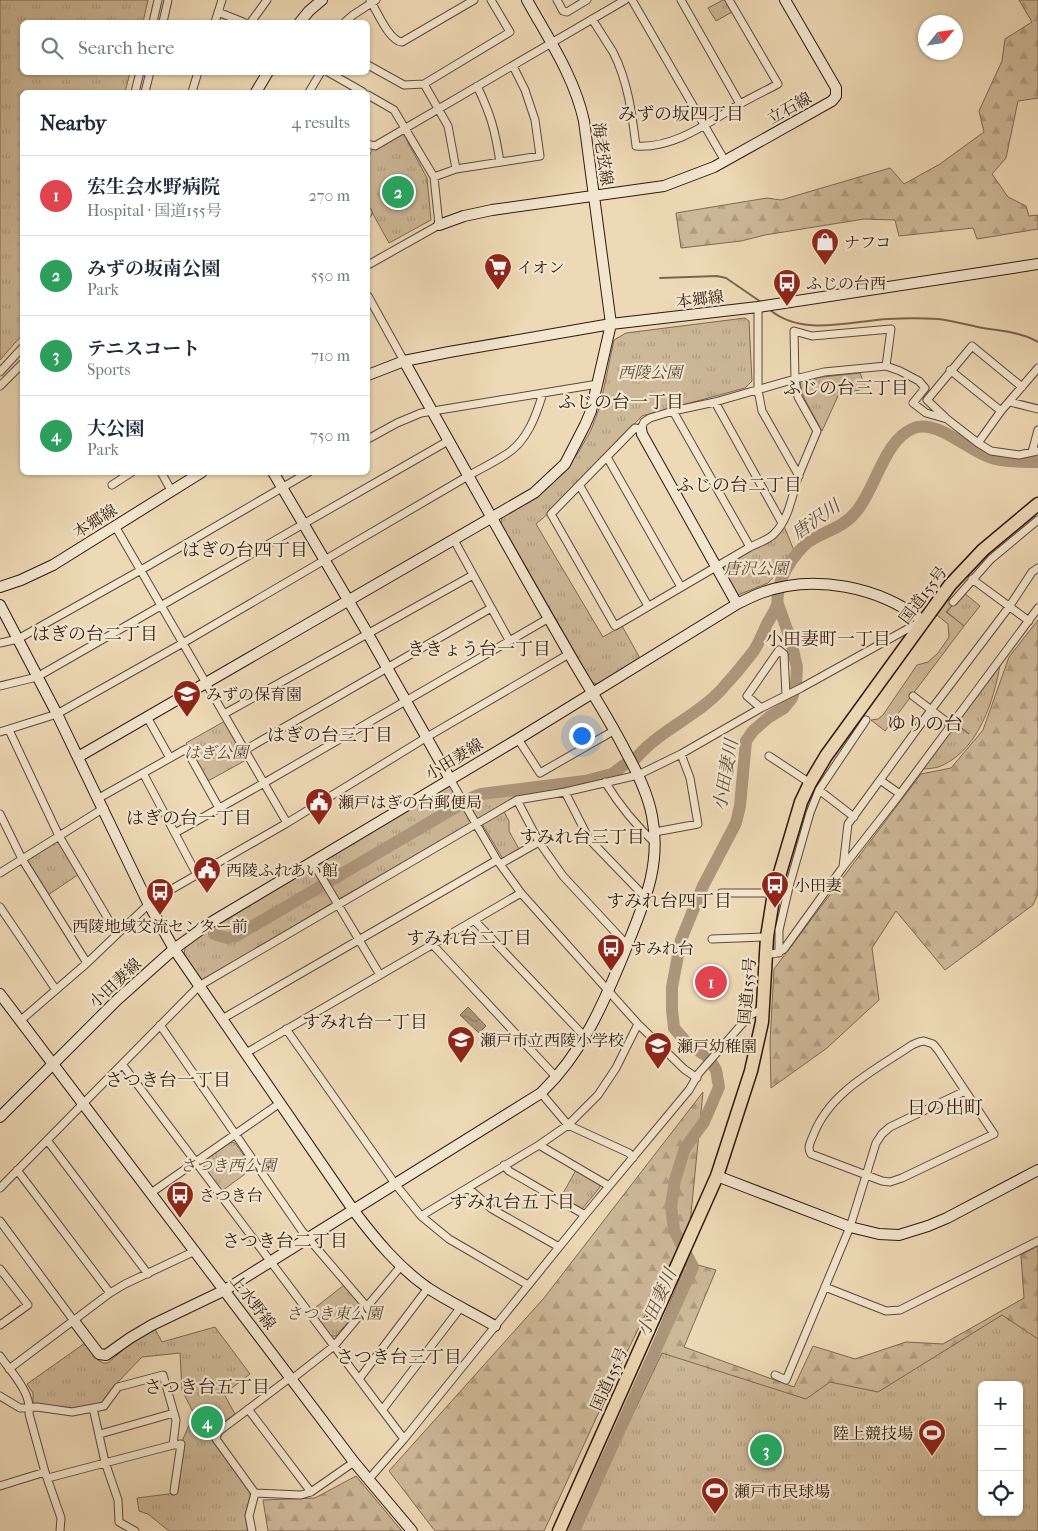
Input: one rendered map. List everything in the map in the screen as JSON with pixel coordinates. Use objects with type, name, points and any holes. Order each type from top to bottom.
[{"type":"highway","name":"国道155号","points":[[559,1531],[717,1176],[751,1071],[762,1022],[773,953],[767,936],[774,893],[798,810],[814,786],[826,756],[962,570],[988,545],[1038,504]]},
{"type":"street","points":[[153,20],[158,0]]},
{"type":"street","points":[[163,20],[168,0]]},
{"type":"street","points":[[216,20],[222,0]]},
{"type":"street","points":[[252,20],[267,0]]},
{"type":"street","points":[[302,20],[322,0]]},
{"type":"street","points":[[348,20],[372,1],[391,36],[398,42],[402,42],[474,0]]},
{"type":"street","points":[[370,66],[404,86],[424,84],[510,32],[491,0]]},
{"type":"street","name":"海老弦線","points":[[78,757],[534,493],[565,464],[591,411],[611,324],[580,103],[562,60],[527,0]]},
{"type":"street","points":[[557,0],[563,12],[567,12],[587,0]]},
{"type":"street","points":[[370,145],[375,146],[625,0]]},
{"type":"street","points":[[632,0],[725,161]]},
{"type":"street","points":[[682,0],[740,104]]},
{"type":"street","points":[[592,19],[613,53],[623,77],[630,102],[636,146],[660,144],[688,135],[778,84],[729,0]]},
{"type":"street","name":"立石線","points":[[439,225],[464,216],[664,186],[714,168],[832,101],[836,96],[836,88],[785,0]]},
{"type":"street","points":[[218,12],[238,20]]},
{"type":"street","points":[[434,176],[456,169],[540,156],[535,120],[525,90],[513,66]]},
{"type":"street","points":[[136,90],[139,75]]},
{"type":"street","points":[[146,90],[149,75]]},
{"type":"street","points":[[193,90],[197,75]]},
{"type":"street","points":[[257,90],[266,75]]},
{"type":"street","points":[[310,90],[319,75]]},
{"type":"street","points":[[333,75],[360,90]]},
{"type":"street","points":[[424,84],[450,133],[456,169]]},
{"type":"street","points":[[477,86],[489,111],[495,130],[500,162]]},
{"type":"street","points":[[370,96],[394,110],[434,176],[439,225],[370,264]]},
{"type":"street","name":"本郷線","points":[[370,374],[404,362],[449,352],[611,324],[763,306],[1038,264]]},
{"type":"street","points":[[0,1221],[99,1354],[106,1355],[152,1325],[225,1290],[542,1093],[556,1078],[586,1038],[608,992],[646,898],[655,862],[655,832],[649,802],[638,775],[614,730],[490,517],[370,300]]},
{"type":"street","points":[[763,306],[758,390],[762,411],[799,476]]},
{"type":"street","points":[[370,314],[376,310]]},
{"type":"street","points":[[641,429],[635,428],[551,514],[615,626],[774,534],[782,523],[787,514],[817,430],[798,397],[795,379],[794,331],[818,336],[891,329],[886,366]]},
{"type":"street","points":[[1022,387],[972,346],[950,370],[927,400],[947,419],[978,443],[992,450],[1019,455],[1035,452],[1038,430]]},
{"type":"street","points":[[0,372],[20,350]]},
{"type":"street","points":[[0,386],[20,366]]},
{"type":"street","points":[[737,604],[642,434],[641,429],[644,422],[650,418],[673,411],[715,402],[824,372],[886,366],[900,370],[919,381],[925,388],[913,403],[926,413],[947,419]]},
{"type":"street","points":[[978,443],[1001,411],[1038,368]]},
{"type":"street","points":[[950,370],[1001,411]]},
{"type":"street","points":[[370,438],[397,423],[421,413],[598,384]]},
{"type":"street","points":[[0,732],[57,714],[506,455],[529,430],[543,393]]},
{"type":"street","points":[[715,402],[782,523]]},
{"type":"street","points":[[1010,402],[1038,409]]},
{"type":"street","points":[[673,411],[750,547]]},
{"type":"street","points":[[0,686],[37,677],[448,441]]},
{"type":"street","points":[[607,457],[681,587]]},
{"type":"street","points":[[112,485],[127,475]]},
{"type":"street","points":[[163,475],[172,492]]},
{"type":"street","name":"本郷線","points":[[0,587],[22,580],[52,565],[198,475]]},
{"type":"street","points":[[275,475],[498,862],[520,893],[608,992],[684,1069],[698,1076]]},
{"type":"street","points":[[0,643],[18,639],[304,475]]},
{"type":"street","points":[[580,486],[648,606]]},
{"type":"street","points":[[953,602],[991,559],[1038,520]]},
{"type":"street","points":[[115,526],[287,822]]},
{"type":"street","points":[[454,540],[509,640]]},
{"type":"street","points":[[843,867],[848,824],[1009,607],[1032,572],[1038,568]]},
{"type":"street","points":[[224,714],[473,575]]},
{"type":"street","points":[[972,579],[1029,621]]},
{"type":"street","name":"小田妻線","points":[[0,1117],[117,1000],[174,949],[210,923],[518,739],[591,692],[737,604],[762,592],[797,585],[826,584],[865,591],[912,613],[923,621]]},
{"type":"street","points":[[0,605],[104,808],[148,903],[174,949],[199,986],[354,1211],[387,1252],[428,1288],[495,1326]]},
{"type":"street","points":[[245,750],[490,608]]},
{"type":"street","points":[[773,953],[784,948],[1038,608]]},
{"type":"street","points":[[175,833],[548,618]]},
{"type":"street","points":[[0,1188],[199,986],[517,800],[564,792],[638,775],[681,754],[923,621]]},
{"type":"street","points":[[762,708],[747,696],[779,650],[784,654],[788,694]]},
{"type":"street","points":[[20,1021],[87,963],[148,903],[569,654]]},
{"type":"street","points":[[913,696],[951,725]]},
{"type":"street","points":[[148,717],[170,758]]},
{"type":"street","points":[[773,953],[810,813],[814,786],[866,720]]},
{"type":"street","points":[[9,730],[59,836],[117,934]]},
{"type":"street","points":[[518,739],[540,773],[614,730]]},
{"type":"street","points":[[99,798],[186,749],[220,808]]},
{"type":"street","points":[[655,832],[698,824],[690,778],[681,754]]},
{"type":"street","points":[[769,756],[814,786],[854,817]]},
{"type":"street","points":[[143,773],[197,875]]},
{"type":"street","points":[[880,780],[900,794]]},
{"type":"street","points":[[605,782],[619,806],[655,843]]},
{"type":"street","points":[[564,792],[589,839],[646,898]]},
{"type":"street","points":[[517,800],[539,842],[563,876],[627,945]]},
{"type":"street","points":[[0,873],[104,808]]},
{"type":"street","points":[[0,814],[22,860],[87,963]]},
{"type":"street","points":[[222,1019],[358,939],[498,862],[539,842]]},
{"type":"street","points":[[312,861],[380,975]]},
{"type":"street","points":[[721,892],[774,893]]},
{"type":"street","points":[[246,1053],[520,893]]},
{"type":"street","points":[[0,907],[56,990]]},
{"type":"street","points":[[475,921],[586,1038]]},
{"type":"street","points":[[712,939],[767,936]]},
{"type":"street","points":[[433,945],[556,1078]]},
{"type":"street","name":"上水野線","points":[[0,994],[354,1462],[412,1531]]},
{"type":"street","points":[[369,1479],[404,1439],[689,1090],[713,1056],[750,1015],[763,1009]]},
{"type":"street","points":[[421,1216],[539,1145],[568,1125],[598,1095],[616,1068],[638,1024]]},
{"type":"street","points":[[160,1026],[308,1238],[367,1307]]},
{"type":"street","points":[[286,1029],[396,1185],[421,1216],[449,1239],[528,1285]]},
{"type":"street","points":[[918,1042],[933,1044],[965,1091],[994,1134],[896,1181],[882,1181],[866,1176],[811,1154],[809,1150],[819,1120],[846,1089],[918,1042]]},
{"type":"street","points":[[122,1064],[404,1439]]},
{"type":"street","points":[[775,1375],[786,1380],[850,1227],[876,1142],[890,1127],[965,1091]]},
{"type":"street","points":[[542,1093],[568,1125],[629,1154],[633,1158]]},
{"type":"street","points":[[151,1193],[280,1103]]},
{"type":"street","points":[[47,1140],[148,1274]]},
{"type":"street","points":[[539,1145],[609,1186]]},
{"type":"street","points":[[504,1165],[509,1171],[585,1215]]},
{"type":"street","points":[[17,1170],[110,1292]]},
{"type":"street","points":[[717,1176],[850,1227],[880,1234],[898,1235],[947,1218],[1038,1170]]},
{"type":"street","points":[[468,1188],[492,1209],[559,1247]]},
{"type":"street","points":[[825,1286],[886,1311],[900,1310],[1038,1240]]},
{"type":"street","points":[[9,1369],[110,1292],[195,1252]]},
{"type":"street","points":[[255,1493],[216,1440],[218,1432],[334,1346],[401,1266]]},
{"type":"street","points":[[0,1269],[28,1305],[0,1325]]},
{"type":"street","points":[[359,1379],[428,1288]]},
{"type":"street","points":[[383,1410],[461,1307]]},
{"type":"street","points":[[0,1356],[28,1397],[30,1407],[28,1414],[61,1518],[60,1531]]},
{"type":"street","points":[[0,1396],[20,1408],[30,1407],[72,1412],[104,1406],[118,1387],[163,1375],[176,1420],[174,1444]]},
{"type":"street","points":[[93,1408],[105,1462],[118,1500],[119,1522],[135,1531]]},
{"type":"street","points":[[248,1409],[311,1492]]},
{"type":"street","points":[[100,1434],[174,1413]]},
{"type":"street","points":[[0,1486],[174,1444],[181,1444],[174,1491]]},
{"type":"street","points":[[255,1493],[301,1495],[311,1492],[354,1462]]},
{"type":"street","points":[[252,1531],[249,1516],[255,1493]]},
{"type":"green space","points":[[0,0],[148,0],[143,20],[20,20],[20,75],[129,75],[126,90],[20,90],[20,337],[0,360]]},
{"type":"green space","points":[[725,0],[732,12],[716,21],[708,8]]},
{"type":"green space","points":[[1019,0],[1038,0],[1038,98],[1018,101],[1006,158],[992,174],[1008,197],[1026,206],[1029,216],[1038,215],[1038,229],[977,239],[973,228],[899,236],[895,220],[864,219],[765,235],[741,241],[681,248],[676,213],[767,198],[781,200],[890,168],[904,184],[940,164],[984,132],[979,111],[1002,61],[1005,39],[1032,22]]},
{"type":"green space","points":[[403,133],[427,178],[431,220],[389,243],[370,209],[370,154],[372,150]]},
{"type":"green space","name":"西陵公園","points":[[745,318],[749,321],[752,381],[745,388],[642,416],[550,512],[536,524],[603,637],[622,626],[641,660],[599,685],[592,682],[501,524],[502,517],[553,481],[578,453],[591,430],[600,406],[614,340],[626,333]]},
{"type":"green space","points":[[860,373],[866,388],[838,396],[822,431],[802,394],[800,382],[822,377]]},
{"type":"green space","name":"唐沢公園","points":[[784,526],[795,553],[768,583],[738,595],[720,568]]},
{"type":"green space","points":[[963,592],[980,606],[964,626],[947,612]]},
{"type":"green space","points":[[945,597],[953,604],[946,612],[964,626],[885,731],[871,720],[878,719],[883,715],[917,665],[928,662],[938,653],[949,637],[948,624],[933,612]]},
{"type":"green space","points":[[1038,620],[1038,894],[1033,905],[945,970],[896,911],[872,948],[879,1000],[827,1048],[771,1088],[770,1042],[774,969],[921,774],[951,768],[983,730],[1009,657]]},
{"type":"green space","points":[[1000,665],[989,707],[976,734],[967,746],[957,756],[942,766],[915,769],[955,724],[969,734],[956,723]]},
{"type":"green space","name":"はぎ公園","points":[[225,721],[246,760],[208,781],[186,743]]},
{"type":"green space","points":[[447,786],[452,787],[463,806],[479,797],[514,792],[517,797],[501,806],[509,821],[509,831],[519,849],[503,859],[479,819],[332,903],[204,980],[199,979],[184,955],[185,948],[196,938]]},
{"type":"green space","points":[[58,840],[79,874],[48,895],[27,860]]},
{"type":"green space","points":[[703,1092],[690,1224],[624,1358],[544,1531],[435,1531],[389,1471],[544,1298]]},
{"type":"green space","name":"さつき西公園","points":[[231,1142],[235,1143],[253,1168],[222,1191],[201,1163]]},
{"type":"green space","points":[[576,1170],[600,1184],[600,1187],[582,1209],[561,1197]]},
{"type":"green space","points":[[1038,1246],[1038,1339],[581,1531],[612,1441],[687,1262],[716,1270],[684,1347],[794,1387],[813,1346],[855,1359],[906,1342],[943,1344],[1024,1298],[1021,1255]]},
{"type":"green space","name":"さつき東公園","points":[[344,1285],[362,1306],[336,1336],[331,1336],[311,1311]]},
{"type":"green space","points":[[1002,1315],[1038,1339],[1038,1531],[577,1531],[662,1353],[806,1399],[830,1382],[878,1392]]},
{"type":"green space","points":[[215,1327],[250,1374],[224,1394],[235,1414],[214,1429],[212,1440],[250,1492],[245,1515],[248,1531],[169,1531],[148,1514],[139,1511],[137,1498],[176,1493],[184,1443],[183,1439],[194,1414],[182,1390],[180,1353],[142,1357],[117,1383],[105,1401],[96,1406],[73,1409],[33,1404],[33,1393],[27,1384],[85,1343],[98,1360],[108,1363],[134,1340],[155,1329],[162,1342]]},
{"type":"green space","points":[[356,1476],[402,1531],[268,1531],[263,1500],[315,1498]]},
{"type":"water","points":[[468,1007],[486,1026],[479,1033],[460,1015]]},
{"type":"waterway","points":[[660,278],[717,276],[726,278],[761,302]]},
{"type":"waterway","points":[[770,310],[783,318],[797,323],[812,325],[843,324],[873,320],[938,319],[1011,332],[1038,342]]},
{"type":"waterway","name":"唐沢川","points":[[636,758],[656,739],[701,708],[721,690],[741,667],[755,649],[775,609],[781,580],[792,560],[807,543],[845,522],[855,513],[869,492],[887,454],[903,434],[923,426],[942,431],[995,459],[1038,462]]},
{"type":"waterway","name":"小田妻川","points":[[574,1531],[693,1267],[674,1230],[671,1206],[675,1180],[685,1148],[704,1122],[719,1087],[716,1070],[708,1057],[687,1043],[674,1028],[672,987],[681,940],[703,886],[736,823],[740,806],[746,741],[753,731],[769,717],[784,708],[792,698],[796,684],[797,667],[790,638],[778,604]]},
{"type":"waterway","name":"唐沢川","points":[[214,934],[227,938],[236,936],[473,797],[481,794],[585,781],[612,774],[624,765]]},
{"type":"place","name":"みずの坂南公園","points":[[398,192]]},
{"type":"place","name":"ナフコ","points":[[825,266]]},
{"type":"place","name":"イオン","points":[[498,291]]},
{"type":"place","name":"ふじの台西","points":[[787,307]]},
{"type":"place","name":"みずの保育園","points":[[187,718]]},
{"type":"place","name":"瀬戸はぎの台郵便局","points":[[319,826]]},
{"type":"place","name":"西陵ふれあい館","points":[[207,894]]},
{"type":"place","name":"小田妻","points":[[775,909]]},
{"type":"place","name":"西陵地域交流センター前","points":[[160,916]]},
{"type":"place","name":"すみれ台","points":[[611,972]]},
{"type":"place","name":"宏生会水野病院","points":[[711,982]]},
{"type":"place","name":"瀬戸市立西陵小学校","points":[[461,1064]]},
{"type":"place","name":"瀬戸幼稚園","points":[[658,1070]]},
{"type":"place","name":"さつき台","points":[[180,1219]]},
{"type":"place","name":"大公園","points":[[207,1422]]},
{"type":"place","name":"テニスコート","points":[[766,1450]]},
{"type":"place","name":"陸上競技場","points":[[932,1457]]},
{"type":"place","name":"瀬戸市民球場","points":[[715,1515]]},
{"type":"district","name":"みずの坂四丁目","points":[[681,114]]},
{"type":"district","name":"ふじの台三丁目","points":[[846,388]]},
{"type":"district","name":"ふじの台一丁目","points":[[621,402]]},
{"type":"district","name":"ふじの台二丁目","points":[[739,485]]},
{"type":"district","name":"はぎの台四丁目","points":[[245,550]]},
{"type":"district","name":"はぎの台二丁目","points":[[95,634]]},
{"type":"district","name":"小田妻町一丁目","points":[[828,639]]},
{"type":"district","name":"ききょう台一丁目","points":[[479,649]]},
{"type":"district","name":"ゆりの台","points":[[925,724]]},
{"type":"district","name":"はぎの台三丁目","points":[[330,735]]},
{"type":"district","name":"はぎの台一丁目","points":[[189,818]]},
{"type":"district","name":"すみれ台三丁目","points":[[582,837]]},
{"type":"district","name":"すみれ台四丁目","points":[[669,901]]},
{"type":"district","name":"すみれ台二丁目","points":[[469,938]]},
{"type":"district","name":"すみれ台一丁目","points":[[365,1022]]},
{"type":"district","name":"さつき台一丁目","points":[[168,1080]]},
{"type":"district","name":"日の出町","points":[[945,1108]]},
{"type":"district","name":"すみれ台五丁目","points":[[512,1202]]},
{"type":"district","name":"さつき台二丁目","points":[[285,1241]]},
{"type":"district","name":"さつき台三丁目","points":[[399,1357]]},
{"type":"district","name":"さつき台五丁目","points":[[207,1387]]}]
